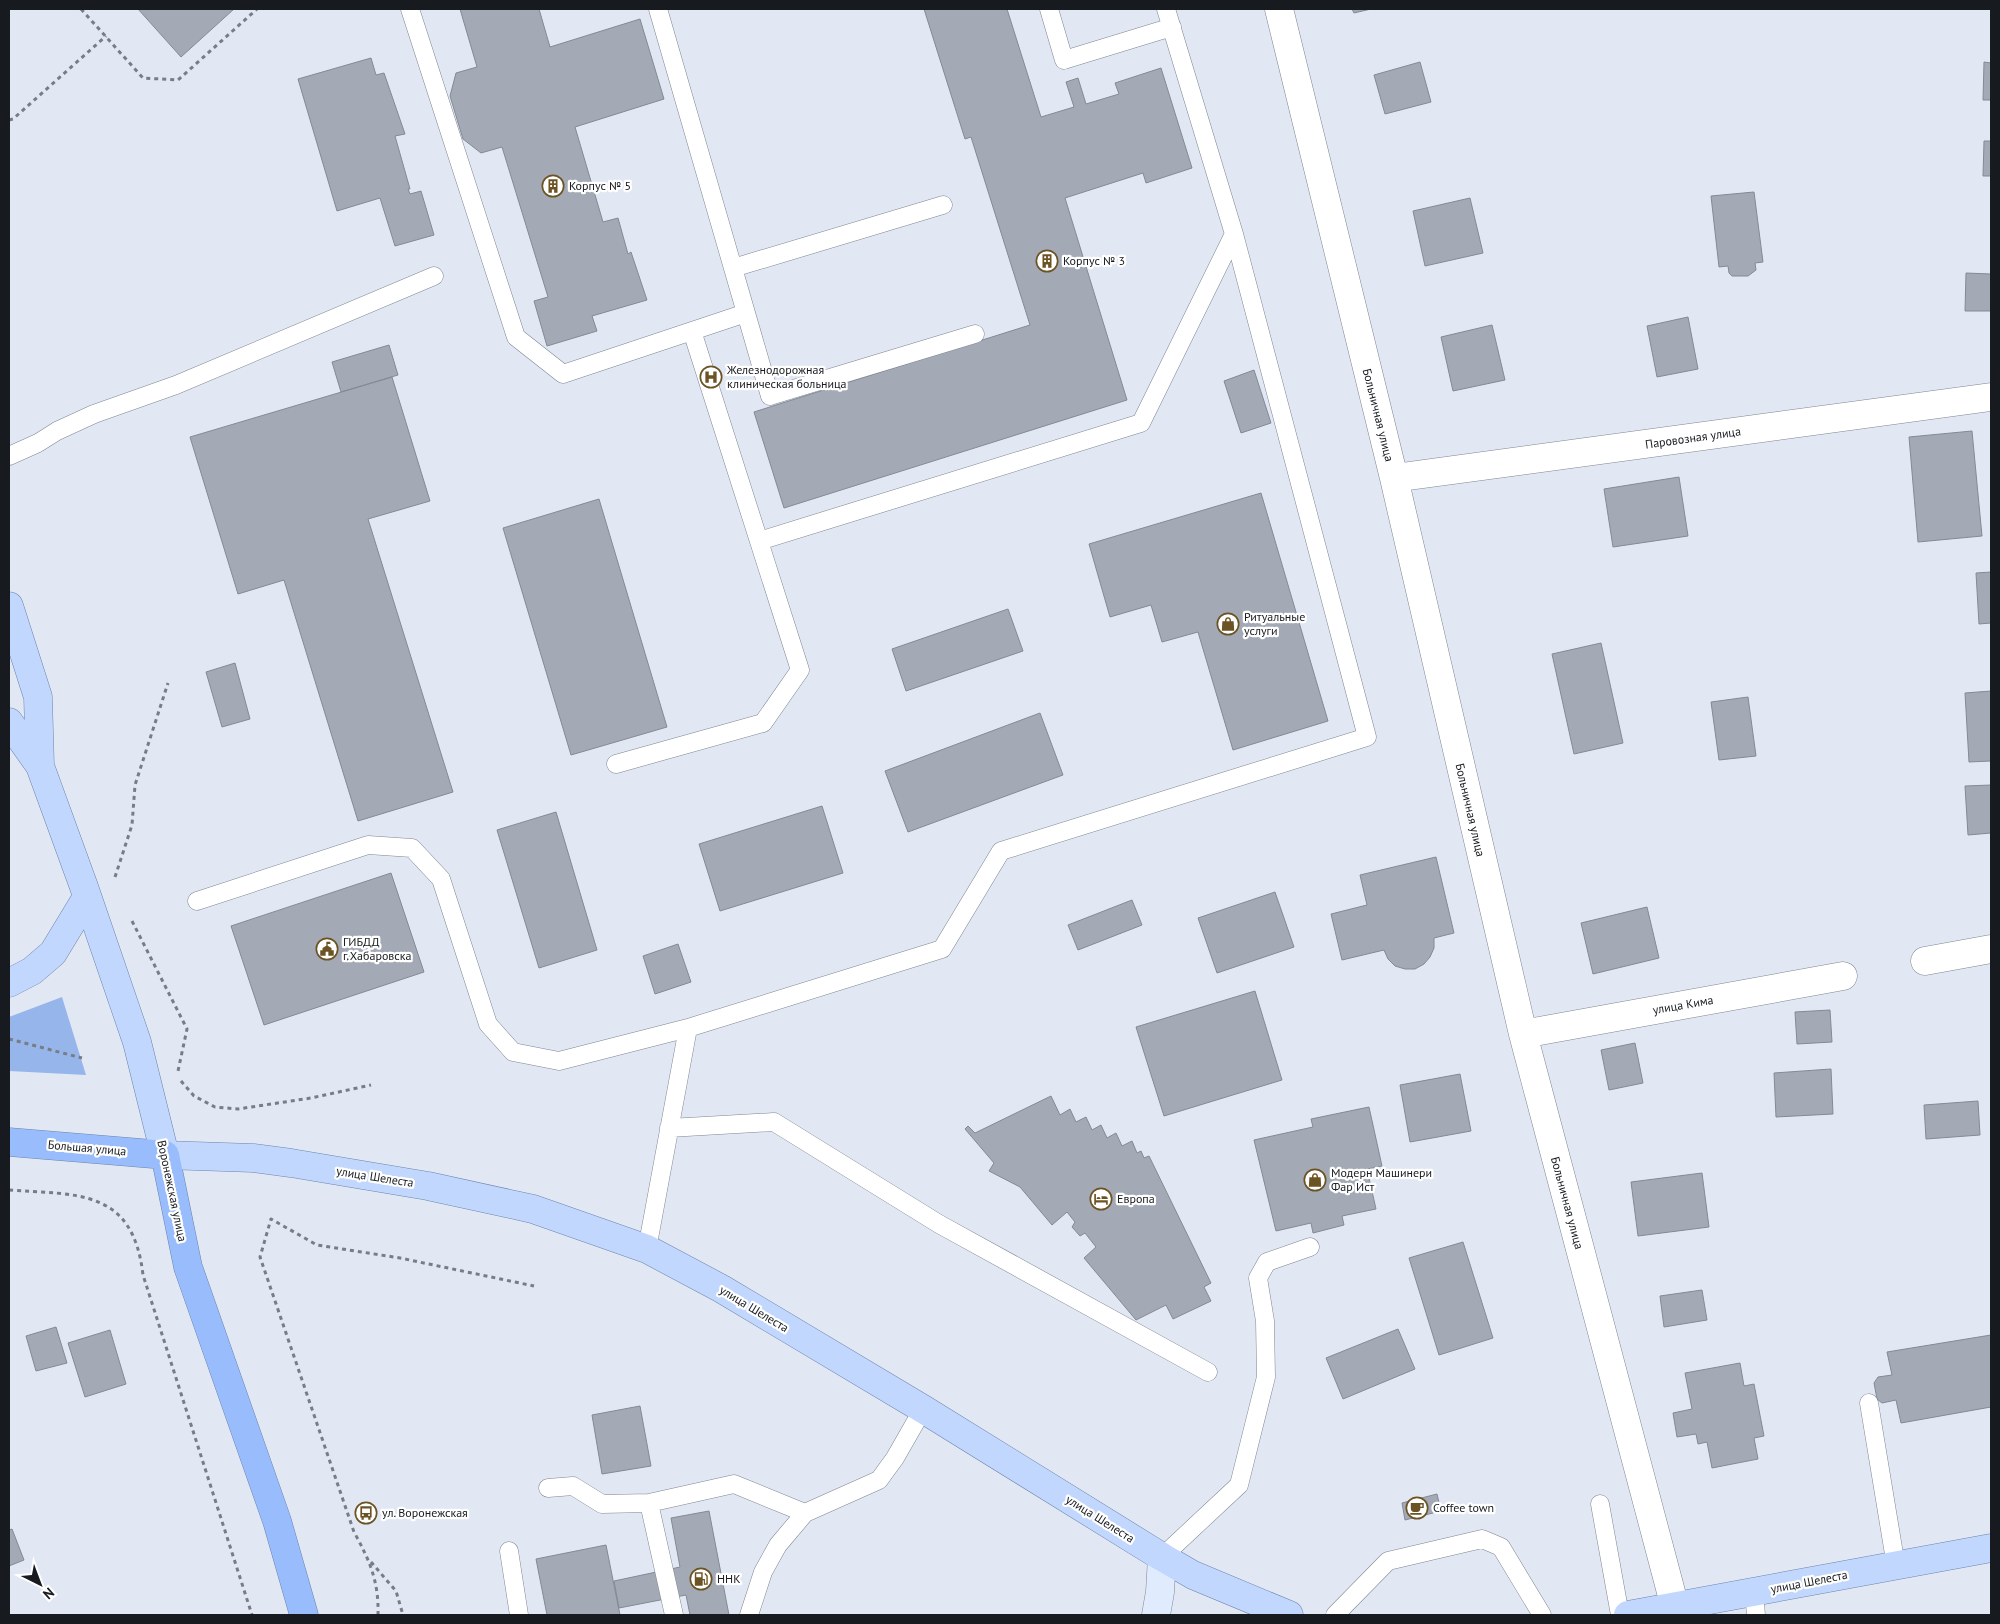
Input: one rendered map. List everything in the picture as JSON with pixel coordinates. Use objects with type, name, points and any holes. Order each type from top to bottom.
[{"type":"highway","name":"Большая улица","points":[[9,1142],[164,1155]]},
{"type":"highway","name":"Воронежская улица","points":[[164,1155],[188,1267],[278,1521],[304,1615]]},
{"type":"main road","name":"Воронежская улица","points":[[9,606],[38,697],[40,766]]},
{"type":"main road","name":"Воронежская улица","points":[[9,722],[40,766],[138,1042],[164,1155]]},
{"type":"main road","points":[[9,983],[32,971],[53,953],[86,897]]},
{"type":"main road","name":"улица Шелеста","points":[[164,1155],[262,1159],[428,1186],[533,1210],[647,1249],[722,1289],[923,1409],[1193,1575],[1289,1615]]},
{"type":"main road","name":"улица Шелеста","points":[[1635,1614],[1675,1607],[1755,1604],[1896,1566],[1991,1548]]},
{"type":"main road","points":[[1156,1615],[1160,1592],[1162,1557]]},
{"type":"street","name":"Больничная улица","points":[[1279,9],[1394,478],[1523,1034],[1675,1607]]},
{"type":"street","name":"Паровозная улица","points":[[1394,478],[1991,397]]},
{"type":"street","points":[[1925,961],[1991,949]]},
{"type":"street","name":"улица Кима","points":[[1523,1034],[1843,976]]},
{"type":"lane","points":[[410,9],[516,337],[563,374],[746,313]]},
{"type":"lane","points":[[658,9],[770,396],[975,334]]},
{"type":"lane","points":[[1049,9],[1064,60],[1172,27]]},
{"type":"lane","points":[[197,901],[368,845],[412,848],[441,879],[488,1024],[513,1052],[559,1061],[688,1028],[942,949],[1001,850],[1367,737],[1234,234],[1166,9]]},
{"type":"lane","points":[[733,268],[943,205]]},
{"type":"lane","points":[[759,541],[1141,423],[1234,234]]},
{"type":"lane","points":[[9,456],[94,414],[176,385],[434,276]]},
{"type":"lane","points":[[616,764],[763,723],[800,670],[692,331]]},
{"type":"lane","points":[[647,1249],[688,1028]]},
{"type":"lane","points":[[669,1128],[774,1122],[939,1224],[1208,1372]]},
{"type":"lane","points":[[1162,1557],[1239,1485],[1266,1377],[1265,1321],[1258,1278],[1266,1262],[1310,1247]]},
{"type":"lane","points":[[1869,1403],[1896,1566]]},
{"type":"lane","points":[[749,1615],[762,1572],[778,1545],[804,1513],[879,1480],[923,1409]]},
{"type":"lane","points":[[548,1488],[573,1486],[602,1504],[649,1503],[734,1484],[804,1513]]},
{"type":"lane","points":[[649,1503],[674,1615]]},
{"type":"lane","points":[[1600,1504],[1635,1614]]},
{"type":"lane","points":[[1335,1615],[1388,1561],[1482,1539],[1501,1547],[1542,1615]]},
{"type":"lane","points":[[508,1551],[519,1615]]},
{"type":"path","points":[[81,9],[143,78],[178,80],[257,9]]},
{"type":"path","points":[[9,120],[13,119],[106,36]]},
{"type":"path","points":[[115,881],[132,825],[136,785],[168,683]]},
{"type":"path","points":[[128,914],[187,1029],[177,1076],[194,1096],[215,1107],[238,1109],[312,1098],[371,1085]]},
{"type":"path","points":[[9,1039],[82,1058]]},
{"type":"path","points":[[9,1190],[72,1195],[92,1199],[111,1208],[125,1222],[138,1251],[143,1275],[252,1615]]},
{"type":"path","points":[[378,1615],[379,1594],[369,1560],[354,1532],[260,1257],[271,1219],[317,1245],[400,1258],[534,1286]]},
{"type":"path","points":[[369,1560],[396,1591],[403,1615]]},
{"type":"shaded area","points":[[62,997],[86,1075],[9,1071],[9,1017]]},
{"type":"building","points":[[138,9],[234,9],[181,57]]},
{"type":"building","name":"Корпус № 5","points":[[460,9],[539,9],[550,47],[640,19],[664,99],[575,127],[603,222],[618,218],[628,254],[631,252],[647,300],[592,316],[597,331],[547,346],[534,301],[548,297],[502,147],[481,153],[463,139],[450,96],[456,73],[477,67]]},
{"type":"building","name":"Корпус № 3","points":[[924,9],[1007,9],[1041,117],[1074,107],[1066,82],[1078,78],[1086,104],[1119,94],[1115,83],[1161,68],[1192,168],[1146,183],[1143,173],[1065,198],[1127,400],[784,508],[754,412],[1030,325],[971,137],[965,139]]},
{"type":"building","points":[[1352,9],[1371,9],[1354,13]]},
{"type":"building","points":[[371,58],[376,75],[384,73],[405,134],[395,136],[410,189],[408,189],[410,194],[421,191],[434,235],[395,246],[380,198],[337,211],[298,79]]},
{"type":"building","points":[[1420,62],[1431,102],[1385,114],[1374,75]]},
{"type":"building","points":[[1984,62],[1991,63],[1991,100],[1983,100]]},
{"type":"building","points":[[1984,141],[1991,141],[1991,176],[1983,176]]},
{"type":"building","points":[[1754,192],[1763,262],[1755,263],[1756,270],[1748,276],[1732,276],[1729,273],[1728,266],[1719,267],[1711,196]]},
{"type":"building","points":[[1470,198],[1483,253],[1425,266],[1413,211]]},
{"type":"building","points":[[1966,273],[1991,274],[1991,311],[1965,311]]},
{"type":"building","points":[[1688,317],[1698,369],[1657,377],[1647,326]]},
{"type":"building","points":[[1492,325],[1505,380],[1453,391],[1441,337]]},
{"type":"building","points":[[389,345],[398,375],[341,392],[332,362]]},
{"type":"building","points":[[1254,370],[1271,423],[1241,433],[1224,381]]},
{"type":"building","points":[[392,377],[430,501],[368,519],[453,792],[358,821],[284,580],[238,594],[190,437]]},
{"type":"building","points":[[1972,431],[1982,536],[1918,542],[1909,437]]},
{"type":"building","points":[[1679,477],[1688,536],[1613,547],[1604,489]]},
{"type":"building","name":"Ритуальные услуги","points":[[1261,493],[1328,721],[1233,750],[1198,632],[1162,642],[1151,605],[1110,617],[1089,544]]},
{"type":"building","points":[[599,499],[667,727],[571,755],[503,528]]},
{"type":"building","points":[[1991,572],[1991,623],[1979,624],[1976,573]]},
{"type":"building","points":[[1008,609],[1023,651],[906,691],[892,649]]},
{"type":"building","points":[[1601,643],[1623,743],[1574,754],[1552,654]]},
{"type":"building","points":[[235,663],[250,719],[222,727],[206,672]]},
{"type":"building","points":[[1991,691],[1991,761],[1969,762],[1965,693]]},
{"type":"building","points":[[1748,697],[1756,756],[1719,760],[1711,702]]},
{"type":"building","points":[[1040,713],[1063,775],[908,832],[885,771]]},
{"type":"building","points":[[1991,785],[1991,833],[1968,835],[1965,786]]},
{"type":"building","points":[[822,806],[843,873],[720,911],[699,844]]},
{"type":"building","points":[[556,812],[597,950],[539,968],[497,830]]},
{"type":"building","points":[[1436,857],[1454,933],[1434,938],[1434,948],[1430,957],[1424,964],[1415,969],[1395,966],[1388,959],[1384,950],[1342,960],[1331,914],[1367,905],[1360,875]]},
{"type":"building","name":"ГИБДД г.Хабаровска","points":[[391,873],[424,972],[264,1025],[231,926]]},
{"type":"building","points":[[1275,892],[1294,947],[1217,973],[1198,918]]},
{"type":"building","points":[[1132,900],[1142,925],[1078,950],[1068,925]]},
{"type":"building","points":[[1647,907],[1659,958],[1593,974],[1581,923]]},
{"type":"building","points":[[678,944],[691,982],[655,994],[643,956]]},
{"type":"building","points":[[1255,991],[1282,1080],[1164,1116],[1136,1027]]},
{"type":"building","points":[[1830,1010],[1832,1042],[1797,1044],[1795,1012]]},
{"type":"building","points":[[1635,1043],[1643,1083],[1609,1090],[1601,1050]]},
{"type":"building","points":[[1831,1069],[1833,1114],[1776,1117],[1774,1073]]},
{"type":"building","points":[[1460,1074],[1471,1131],[1410,1142],[1400,1085]]},
{"type":"building","name":"Европа","points":[[1051,1096],[1060,1115],[1070,1109],[1076,1122],[1086,1117],[1092,1130],[1101,1125],[1107,1138],[1116,1133],[1122,1146],[1132,1141],[1137,1153],[1141,1151],[1144,1158],[1149,1156],[1211,1283],[1204,1287],[1211,1301],[1173,1319],[1166,1305],[1136,1320],[1084,1258],[1096,1247],[1085,1233],[1080,1236],[1072,1227],[1075,1222],[1067,1212],[1052,1225],[1020,1187],[989,1171],[994,1163],[965,1129],[968,1126],[975,1133]]},
{"type":"building","points":[[1978,1101],[1980,1135],[1926,1139],[1924,1105]]},
{"type":"building","points":[[1369,1107],[1382,1166],[1367,1169],[1376,1209],[1342,1216],[1344,1225],[1313,1233],[1311,1223],[1276,1231],[1254,1140],[1313,1127],[1311,1119]]},
{"type":"building","points":[[1702,1173],[1709,1227],[1638,1236],[1631,1182]]},
{"type":"building","points":[[1463,1242],[1493,1338],[1439,1355],[1409,1258]]},
{"type":"building","points":[[1702,1290],[1707,1320],[1664,1327],[1660,1296]]},
{"type":"building","points":[[56,1327],[67,1363],[36,1371],[26,1336]]},
{"type":"building","points":[[1398,1329],[1415,1369],[1343,1399],[1326,1358]]},
{"type":"building","points":[[110,1330],[126,1384],[85,1397],[68,1343]]},
{"type":"building","points":[[1991,1335],[1991,1407],[1901,1423],[1896,1400],[1882,1403],[1877,1399],[1874,1383],[1878,1377],[1892,1375],[1887,1352]]},
{"type":"building","points":[[1740,1363],[1744,1386],[1754,1384],[1764,1436],[1754,1438],[1758,1459],[1712,1468],[1707,1442],[1698,1444],[1696,1434],[1677,1437],[1673,1413],[1692,1409],[1685,1373]]},
{"type":"building","points":[[640,1406],[651,1466],[602,1474],[592,1415]]},
{"type":"building","points":[[1437,1494],[1441,1511],[1405,1520],[1402,1503]]},
{"type":"building","points":[[709,1511],[729,1615],[690,1615],[686,1595],[619,1608],[614,1581],[680,1567],[671,1518]]},
{"type":"building","points":[[12,1529],[24,1560],[9,1566],[9,1530]]},
{"type":"building","points":[[606,1545],[620,1615],[547,1615],[536,1559]]},
{"type":"place","name":"Корпус № 5","points":[[553,186]]},
{"type":"place","name":"Корпус № 3","points":[[1047,261]]},
{"type":"place","name":"Железнодорожная клиническая больница","points":[[711,377]]},
{"type":"place","name":"Ритуальные услуги","points":[[1228,624]]},
{"type":"place","name":"ГИБДД г.Хабаровска","points":[[327,949]]},
{"type":"place","name":"Модерн Машинери Фар Ист","points":[[1315,1180]]},
{"type":"place","name":"Европа","points":[[1101,1199]]},
{"type":"place","name":"Coffee town","points":[[1417,1508]]},
{"type":"place","name":"ул. Воронежская","points":[[366,1513]]},
{"type":"place","name":"ННК","points":[[701,1579]]}]
